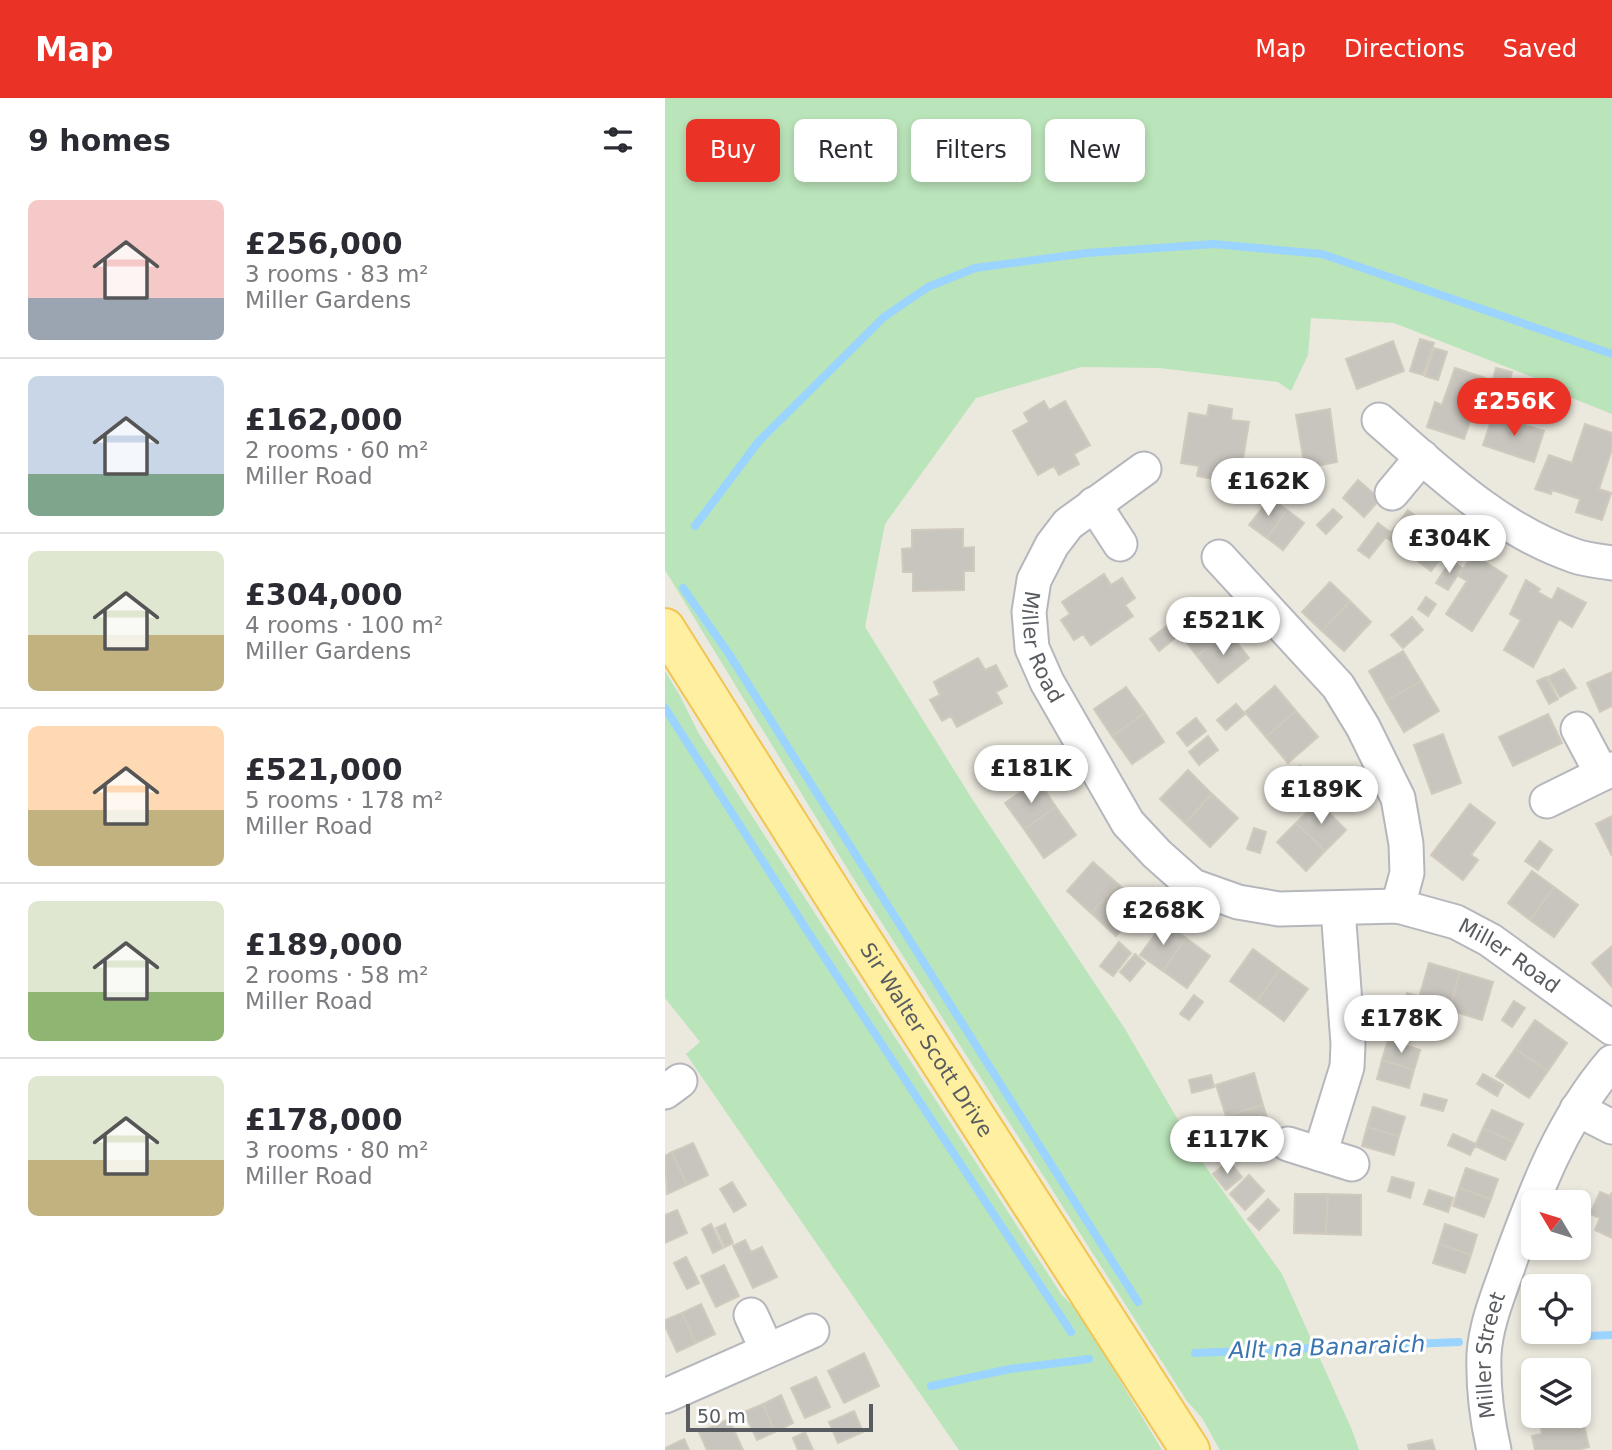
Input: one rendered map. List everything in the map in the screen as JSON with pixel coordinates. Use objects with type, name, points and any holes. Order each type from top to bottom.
[{"type":"main road","name":"Sir Walter Scott Drive","points":[[665,628],[836,900],[1191,1450]]},
{"type":"street","points":[[1379,420],[1490,513],[1528,536],[1577,556],[1612,564]]},
{"type":"street","points":[[1391,493],[1422,457]]},
{"type":"street","name":"Miller Road","points":[[1144,469],[1068,524],[1052,545],[1034,580],[1029,612],[1032,648],[1047,682],[1128,822],[1157,854],[1193,886],[1238,902],[1279,909],[1398,906],[1456,922],[1490,940],[1612,1028]]},
{"type":"street","points":[[1094,504],[1120,544]]},
{"type":"street","points":[[1219,557],[1338,686],[1363,727],[1398,798],[1406,844],[1407,873],[1398,906]]},
{"type":"street","points":[[1547,801],[1607,772],[1579,729]]},
{"type":"street","points":[[1320,1154],[1347,1067],[1348,1044],[1338,909]]},
{"type":"street","name":"Miller Street","points":[[1494,1450],[1489,1428],[1484,1353],[1493,1308],[1534,1195],[1557,1143],[1577,1109],[1612,1062]]},
{"type":"street","points":[[1577,1109],[1612,1127]]},
{"type":"street","points":[[1288,1144],[1352,1164]]},
{"type":"street","points":[[751,1315],[767,1350]]},
{"type":"street","points":[[665,1396],[812,1331]]},
{"type":"green space","points":[[665,98],[1612,98],[1612,414],[1544,387],[1545,382],[1394,323],[1311,318],[1308,355],[1291,391],[1278,382],[1159,368],[1081,367],[976,398],[885,524],[865,627],[974,802],[1125,1029],[1203,1163],[1282,1274],[1359,1450],[1220,1450],[1202,1418],[1187,1401],[850,873],[665,570]]},
{"type":"green space","points":[[665,671],[699,734],[1061,1294],[1078,1311],[1162,1450],[959,1450],[686,1054],[700,1042],[665,998]]},
{"type":"building","points":[[1420,339],[1434,343],[1423,375],[1410,371]]},
{"type":"building","points":[[1393,341],[1404,371],[1357,389],[1346,359]]},
{"type":"building","points":[[1434,348],[1447,352],[1438,380],[1425,376]]},
{"type":"building","points":[[1455,368],[1485,378],[1464,439],[1427,427],[1435,402],[1442,405]]},
{"type":"building","points":[[1496,368],[1512,372],[1506,395],[1490,391]]},
{"type":"building","points":[[1044,401],[1049,410],[1065,401],[1090,445],[1074,454],[1079,464],[1059,475],[1054,466],[1038,475],[1013,431],[1029,422],[1024,413]]},
{"type":"building","points":[[1209,405],[1232,409],[1231,420],[1249,422],[1241,472],[1222,470],[1220,480],[1197,476],[1199,466],[1181,463],[1189,413],[1207,416]]},
{"type":"building","points":[[1330,409],[1337,462],[1305,468],[1296,415]]},
{"type":"building","points":[[1493,415],[1544,431],[1534,462],[1483,445]]},
{"type":"building","points":[[1585,424],[1612,433],[1612,449],[1599,489],[1611,493],[1602,520],[1576,512],[1580,499],[1552,490],[1551,494],[1535,489],[1549,455],[1572,463]]},
{"type":"building","points":[[1358,480],[1380,499],[1364,517],[1343,498]]},
{"type":"building","points":[[1270,498],[1287,510],[1267,538],[1249,525]]},
{"type":"building","points":[[1333,509],[1342,517],[1326,534],[1317,525]]},
{"type":"building","points":[[1287,510],[1304,523],[1283,550],[1267,538]]},
{"type":"building","points":[[1408,510],[1426,524],[1429,520],[1455,540],[1431,571],[1387,538]]},
{"type":"building","points":[[1378,523],[1390,532],[1369,558],[1358,550]]},
{"type":"building","points":[[963,529],[963,548],[974,547],[974,571],[964,571],[964,590],[913,591],[913,572],[903,572],[902,549],[912,548],[912,530]]},
{"type":"building","points":[[1473,554],[1507,576],[1472,631],[1446,614],[1467,581],[1459,576]]},
{"type":"building","points":[[1451,560],[1462,568],[1448,590],[1436,583]]},
{"type":"building","points":[[1104,574],[1111,585],[1122,578],[1135,598],[1125,605],[1133,616],[1091,645],[1083,634],[1074,640],[1061,620],[1070,614],[1062,602]]},
{"type":"building","points":[[1526,580],[1540,589],[1538,592],[1552,600],[1558,588],[1586,603],[1572,627],[1559,619],[1533,667],[1504,650],[1521,620],[1510,614]]},
{"type":"building","points":[[1330,582],[1350,601],[1322,631],[1302,612]]},
{"type":"building","points":[[1426,597],[1436,604],[1428,616],[1418,609]]},
{"type":"building","points":[[1350,601],[1371,622],[1344,651],[1322,631]]},
{"type":"building","points":[[1207,605],[1228,631],[1197,656],[1177,630]]},
{"type":"building","points":[[1412,617],[1423,630],[1403,648],[1391,635]]},
{"type":"building","points":[[1171,623],[1180,634],[1159,651],[1150,639]]},
{"type":"building","points":[[1228,631],[1249,658],[1218,683],[1197,656]]},
{"type":"building","points":[[1403,651],[1421,681],[1386,701],[1369,671]]},
{"type":"building","points":[[978,658],[985,670],[996,665],[1007,686],[996,692],[1002,703],[957,727],[951,716],[942,721],[930,700],[940,695],[934,682]]},
{"type":"building","points":[[1564,669],[1576,688],[1560,697],[1548,677]]},
{"type":"building","points":[[1612,672],[1612,706],[1600,712],[1587,683]]},
{"type":"building","points":[[1546,677],[1558,699],[1549,704],[1537,681]]},
{"type":"building","points":[[1421,681],[1439,711],[1404,732],[1386,701]]},
{"type":"building","points":[[1275,686],[1296,711],[1266,737],[1245,712]]},
{"type":"building","points":[[1126,687],[1145,713],[1112,736],[1094,709]]},
{"type":"building","points":[[1236,704],[1245,714],[1226,730],[1217,720]]},
{"type":"building","points":[[1296,711],[1318,737],[1288,763],[1266,737]]},
{"type":"building","points":[[1145,713],[1164,742],[1132,764],[1112,736]]},
{"type":"building","points":[[1548,714],[1562,743],[1513,766],[1499,737]]},
{"type":"building","points":[[1196,718],[1206,731],[1187,746],[1177,733]]},
{"type":"building","points":[[1443,734],[1461,783],[1432,794],[1414,745]]},
{"type":"building","points":[[1208,736],[1218,750],[1199,765],[1189,752]]},
{"type":"building","points":[[1300,766],[1306,780],[1277,793],[1271,779]]},
{"type":"building","points":[[1188,770],[1212,794],[1185,823],[1160,799]]},
{"type":"building","points":[[1038,780],[1056,807],[1024,829],[1005,803]]},
{"type":"building","points":[[1212,794],[1238,818],[1210,847],[1185,823]]},
{"type":"building","points":[[1318,802],[1346,830],[1325,851],[1296,823]]},
{"type":"building","points":[[1470,804],[1495,823],[1471,855],[1478,860],[1463,880],[1431,855]]},
{"type":"building","points":[[1056,807],[1076,835],[1044,858],[1024,829]]},
{"type":"building","points":[[1612,816],[1612,856],[1596,824]]},
{"type":"building","points":[[1296,823],[1325,851],[1306,871],[1277,842]]},
{"type":"building","points":[[1254,828],[1266,832],[1260,853],[1247,849]]},
{"type":"building","points":[[1540,841],[1552,850],[1538,870],[1525,861]]},
{"type":"building","points":[[1093,862],[1118,884],[1091,913],[1067,891]]},
{"type":"building","points":[[1532,871],[1554,887],[1530,920],[1508,903]]},
{"type":"building","points":[[1118,884],[1143,907],[1116,936],[1091,913]]},
{"type":"building","points":[[1554,887],[1578,905],[1554,937],[1530,920]]},
{"type":"building","points":[[1164,922],[1186,938],[1163,971],[1140,955]]},
{"type":"building","points":[[1186,938],[1210,956],[1187,988],[1163,971]]},
{"type":"building","points":[[1119,942],[1131,953],[1113,976],[1100,966]]},
{"type":"building","points":[[1612,946],[1612,987],[1592,963]]},
{"type":"building","points":[[1253,949],[1280,969],[1257,1001],[1230,981]]},
{"type":"building","points":[[1135,954],[1145,963],[1130,981],[1120,972]]},
{"type":"building","points":[[1429,963],[1460,972],[1449,1010],[1418,1001]]},
{"type":"building","points":[[1280,969],[1308,989],[1284,1021],[1257,1001]]},
{"type":"building","points":[[1460,972],[1493,982],[1482,1020],[1449,1010]]},
{"type":"building","points":[[1407,993],[1418,996],[1412,1018],[1401,1015]]},
{"type":"building","points":[[1194,995],[1203,1002],[1189,1020],[1180,1014]]},
{"type":"building","points":[[1514,1001],[1525,1008],[1512,1027],[1502,1020]]},
{"type":"building","points":[[1535,1020],[1567,1043],[1548,1071],[1515,1049]]},
{"type":"building","points":[[1388,1040],[1420,1050],[1414,1070],[1382,1060]]},
{"type":"building","points":[[1515,1049],[1548,1071],[1529,1098],[1496,1076]]},
{"type":"building","points":[[1382,1060],[1414,1070],[1409,1088],[1377,1079]]},
{"type":"building","points":[[1254,1073],[1263,1105],[1226,1116],[1216,1085]]},
{"type":"building","points":[[1483,1074],[1503,1085],[1497,1096],[1477,1084]]},
{"type":"building","points":[[1211,1075],[1214,1087],[1192,1093],[1189,1080]]},
{"type":"building","points":[[1424,1094],[1447,1100],[1443,1111],[1421,1105]]},
{"type":"building","points":[[1263,1105],[1273,1137],[1236,1149],[1226,1116]]},
{"type":"building","points":[[1373,1107],[1405,1117],[1399,1136],[1367,1127]]},
{"type":"building","points":[[1492,1110],[1523,1124],[1514,1142],[1483,1128]]},
{"type":"building","points":[[1367,1127],[1399,1136],[1394,1155],[1362,1146]]},
{"type":"building","points":[[1483,1128],[1514,1142],[1505,1160],[1475,1146]]},
{"type":"building","points":[[1453,1134],[1476,1144],[1470,1155],[1448,1145]]},
{"type":"building","points":[[693,1143],[708,1175],[687,1185],[672,1152]]},
{"type":"building","points":[[672,1152],[687,1185],[667,1194],[665,1156]]},
{"type":"building","points":[[1229,1161],[1242,1177],[1226,1190],[1213,1174]]},
{"type":"building","points":[[1466,1168],[1498,1179],[1491,1199],[1459,1188]]},
{"type":"building","points":[[1249,1175],[1264,1191],[1245,1210],[1230,1194]]},
{"type":"building","points":[[1392,1177],[1414,1183],[1410,1198],[1388,1191]]},
{"type":"building","points":[[732,1182],[746,1205],[734,1212],[720,1189]]},
{"type":"building","points":[[1459,1188],[1491,1199],[1484,1217],[1453,1206]]},
{"type":"building","points":[[1429,1190],[1453,1198],[1448,1212],[1424,1204]]},
{"type":"building","points":[[1600,1192],[1610,1196],[1612,1192],[1612,1238],[1595,1230],[1600,1218],[1591,1214]]},
{"type":"building","points":[[1295,1194],[1328,1194],[1326,1234],[1294,1233]]},
{"type":"building","points":[[1328,1194],[1361,1195],[1361,1235],[1326,1234]]},
{"type":"building","points":[[1268,1199],[1279,1210],[1259,1230],[1248,1219]]},
{"type":"building","points":[[677,1210],[687,1233],[665,1243],[665,1215]]},
{"type":"building","points":[[711,1224],[723,1248],[713,1253],[702,1229]]},
{"type":"building","points":[[725,1224],[733,1243],[725,1247],[716,1228]]},
{"type":"building","points":[[1445,1224],[1477,1235],[1471,1255],[1439,1244]]},
{"type":"building","points":[[745,1240],[751,1252],[762,1247],[777,1277],[753,1288],[733,1246]]},
{"type":"building","points":[[1439,1244],[1471,1255],[1465,1273],[1433,1263]]},
{"type":"building","points":[[686,1257],[699,1283],[687,1289],[674,1263]]},
{"type":"building","points":[[724,1265],[739,1296],[716,1307],[701,1276]]},
{"type":"building","points":[[701,1304],[715,1334],[696,1343],[682,1313]]},
{"type":"building","points":[[682,1313],[696,1343],[677,1352],[665,1326],[665,1320]]},
{"type":"building","points":[[864,1353],[879,1386],[844,1403],[828,1371]]},
{"type":"building","points":[[816,1377],[830,1407],[805,1418],[791,1388]]},
{"type":"building","points":[[781,1395],[793,1423],[775,1432],[763,1404]]},
{"type":"building","points":[[763,1404],[775,1432],[757,1440],[744,1412]]},
{"type":"building","points":[[854,1411],[863,1432],[838,1443],[829,1422]]},
{"type":"building","points":[[729,1419],[743,1450],[707,1450],[699,1432]]},
{"type":"building","points":[[1541,1428],[1585,1428],[1589,1447],[1577,1450],[1535,1450],[1532,1436],[1542,1434]]},
{"type":"building","points":[[805,1432],[813,1450],[798,1450],[793,1438]]},
{"type":"building","points":[[684,1439],[689,1450],[665,1450],[665,1448]]},
{"type":"building","points":[[1432,1440],[1435,1450],[1409,1450],[1408,1445]]},
{"type":"waterway","points":[[695,526],[759,441],[884,317],[928,287],[975,268],[1087,253],[1214,244],[1322,254],[1612,354]]},
{"type":"waterway","points":[[683,588],[729,654],[1138,1302]]},
{"type":"waterway","points":[[665,708],[808,932],[1071,1332]]},
{"type":"waterway","name":"Allt na Banaraich","points":[[1591,1336],[1612,1335]]},
{"type":"waterway","name":"Allt na Banaraich","points":[[1195,1353],[1459,1342]]},
{"type":"waterway","name":"Allt na Banaraich","points":[[931,1386],[1010,1369],[1089,1359]]}]
